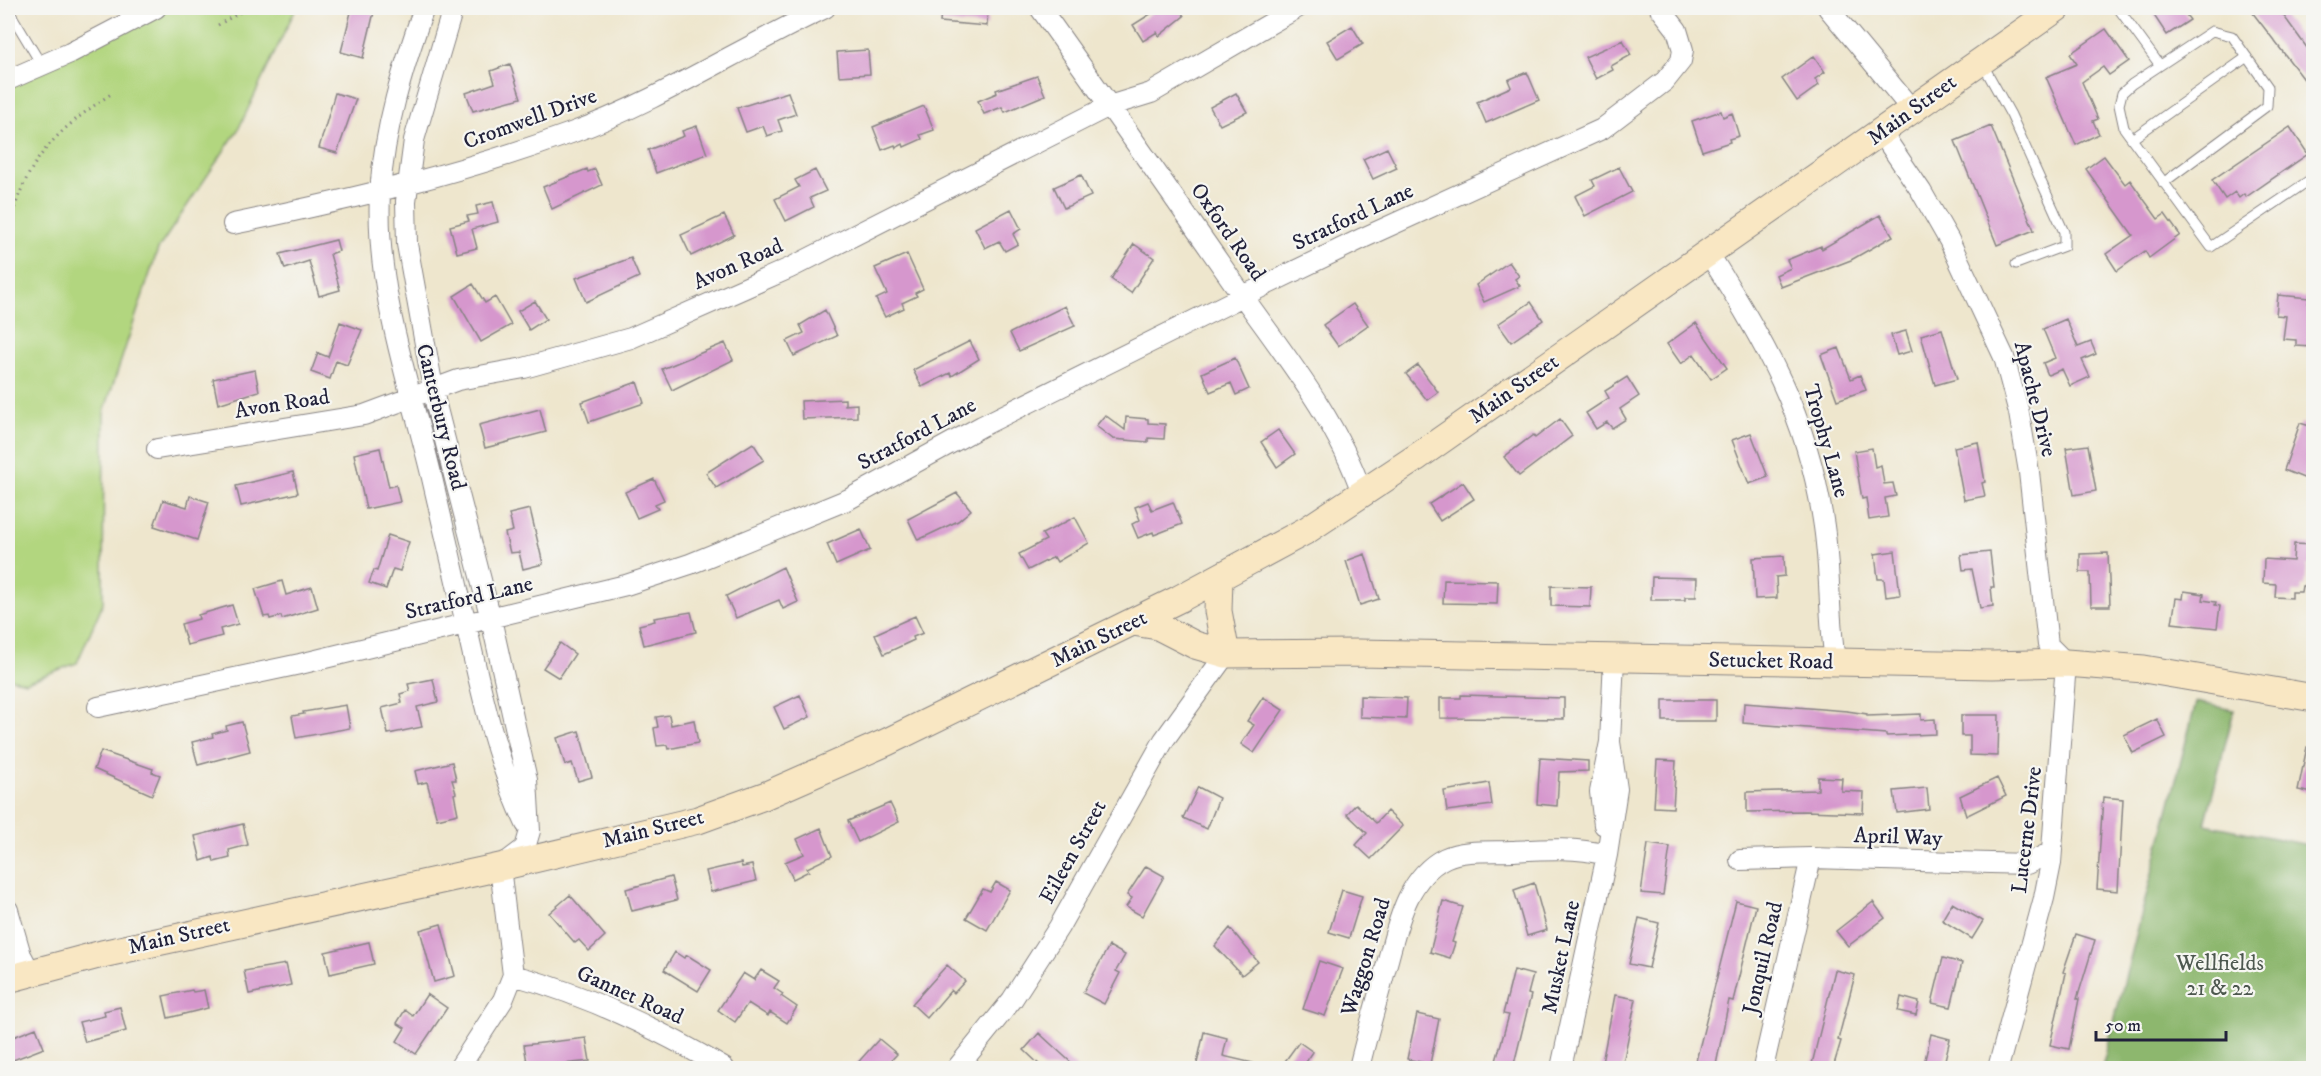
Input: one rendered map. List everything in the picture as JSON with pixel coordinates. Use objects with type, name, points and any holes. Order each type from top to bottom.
[{"type":"main road","name":"Main Street","points":[[19,976],[316,905],[500,867],[698,820],[764,796],[887,742],[1133,622],[1307,530],[1709,254],[2057,8]]},
{"type":"main road","points":[[1219,578],[1218,611],[1226,654]]},
{"type":"main road","name":"Setucket Road","points":[[1133,622],[1158,626],[1195,645],[1226,654],[1358,653],[1992,665],[2066,663],[2144,669],[2313,698]]},
{"type":"street","points":[[8,80],[70,53],[156,8]]},
{"type":"street","name":"Canterbury Road","points":[[424,8],[404,67],[387,129],[380,193],[381,258],[387,302],[508,787],[530,831]]},
{"type":"street","name":"Canterbury Road","points":[[453,8],[414,140],[408,186],[407,244],[434,391],[491,619],[527,780],[530,831]]},
{"type":"street","name":"Cromwell Drive","points":[[233,224],[408,186],[573,133],[654,96],[825,8]]},
{"type":"street","name":"Oxford Road","points":[[1040,8],[1294,368],[1338,438],[1352,464],[1362,493]]},
{"type":"street","name":"Avon Road","points":[[156,449],[364,415],[413,399],[459,380],[524,368],[631,338],[790,268],[1109,106],[1150,93],[1297,8]]},
{"type":"street","name":"Stratford Lane","points":[[98,707],[300,664],[626,585],[690,564],[849,499],[982,426],[1243,296],[1363,238],[1602,129],[1676,70],[1682,61],[1682,43],[1677,30],[1660,8]]},
{"type":"street","points":[[1828,8],[1912,110]]},
{"type":"street","name":"Apache Drive","points":[[1881,132],[1921,191],[1949,240],[2004,357],[2019,413],[2029,472],[2049,645],[2066,663]]},
{"type":"street","name":"Trophy Lane","points":[[1709,254],[1761,336],[1785,384],[1798,420],[1814,475],[1823,521],[1835,662]]},
{"type":"street","name":"Eileen Street","points":[[967,1065],[1047,946],[1164,740],[1226,654]]},
{"type":"street","name":"Musket Lane","points":[[1561,1068],[1607,855],[1617,789],[1610,742],[1614,659]]},
{"type":"street","name":"Lucerne Drive","points":[[1998,1068],[2044,898],[2051,852],[2066,663]]},
{"type":"street","points":[[459,1068],[503,1000],[513,975],[500,867],[525,848],[530,831]]},
{"type":"street","name":"Waggon Road","points":[[1359,1068],[1398,924],[1411,894],[1434,864],[1448,857],[1469,854],[1578,848],[1607,855]]},
{"type":"street","name":"April Way","points":[[1740,860],[1811,858],[2027,864],[2051,852]]},
{"type":"street","name":"Jonquil Road","points":[[1763,1068],[1811,858]]},
{"type":"street","points":[[8,910],[21,955],[19,976]]},
{"type":"street","name":"Gannet Road","points":[[513,975],[548,984],[639,1023],[724,1068]]},
{"type":"lane","points":[[2118,8],[2159,64]]},
{"type":"lane","points":[[8,9],[42,64]]},
{"type":"lane","points":[[2163,183],[2267,106],[2268,87],[2232,36],[2212,31],[2159,64],[2122,93],[2119,105],[2120,117],[2132,139],[2163,183],[2211,247],[2313,177]]},
{"type":"lane","points":[[2132,139],[2247,57]]},
{"type":"lane","points":[[1981,61],[2011,115],[2064,232],[2064,246],[2016,264]]},
{"type":"path","points":[[218,25],[247,8]]},
{"type":"path","points":[[8,231],[33,164],[43,150],[63,129],[111,94]]},
{"type":"green space","points":[[153,8],[296,8],[238,130],[158,249],[104,412],[103,603],[77,663],[26,682],[8,678],[8,81]]},
{"type":"green space","name":"Wellfields 21 & 22","points":[[2196,702],[2234,710],[2205,824],[2313,846],[2313,1068],[2102,1068]]},
{"type":"building","points":[[352,8],[374,12],[363,58],[341,52]]},
{"type":"building","points":[[941,8],[988,8],[987,26],[940,22]]},
{"type":"building","points":[[1160,8],[1179,8],[1184,16],[1159,36],[1157,32],[1143,41],[1133,25]]},
{"type":"building","points":[[2149,8],[2181,8],[2190,20],[2167,35]]},
{"type":"building","points":[[2249,8],[2278,8],[2313,56],[2313,91]]},
{"type":"building","points":[[1352,26],[1363,44],[1338,59],[1327,41]]},
{"type":"building","points":[[2106,29],[2129,61],[2109,75],[2103,67],[2082,82],[2098,119],[2093,121],[2099,134],[2076,145],[2046,77],[2077,64],[2070,54]]},
{"type":"building","points":[[1623,40],[1631,55],[1611,66],[1613,70],[1596,79],[1585,57]]},
{"type":"building","points":[[868,50],[870,74],[839,76],[837,52]]},
{"type":"building","points":[[1814,56],[1825,72],[1815,79],[1819,85],[1797,101],[1782,79]]},
{"type":"building","points":[[510,64],[521,98],[473,111],[466,93],[495,83],[491,71]]},
{"type":"building","points":[[1527,72],[1539,100],[1486,123],[1477,102],[1511,87],[1508,80]]},
{"type":"building","points":[[1037,76],[1045,95],[1005,112],[1002,107],[984,114],[978,101],[997,93],[996,90]]},
{"type":"building","points":[[788,92],[796,114],[778,120],[782,131],[767,136],[763,126],[746,132],[737,108]]},
{"type":"building","points":[[335,93],[356,99],[337,153],[319,148]]},
{"type":"building","points":[[1236,93],[1247,112],[1220,125],[1210,107]]},
{"type":"building","points":[[924,106],[934,130],[920,135],[922,139],[904,147],[903,144],[896,148],[895,145],[882,150],[873,127]]},
{"type":"building","points":[[1721,111],[1723,117],[1732,113],[1739,136],[1729,139],[1730,142],[1702,151],[1692,121]]},
{"type":"building","points":[[697,126],[707,154],[656,173],[648,150],[684,136],[682,131]]},
{"type":"building","points":[[1991,126],[2034,230],[1997,245],[1955,141]]},
{"type":"building","points":[[2290,127],[2308,154],[2246,197],[2244,194],[2239,198],[2235,192],[2225,199],[2212,180]]},
{"type":"building","points":[[1387,148],[1397,168],[1373,179],[1363,159]]},
{"type":"building","points":[[2104,156],[2125,184],[2130,180],[2158,219],[2165,214],[2180,235],[2149,258],[2145,251],[2117,271],[2106,254],[2133,235],[2086,169]]},
{"type":"building","points":[[1619,167],[1632,192],[1585,216],[1575,196],[1595,186],[1592,180]]},
{"type":"building","points":[[587,169],[588,172],[595,169],[602,185],[552,209],[543,187]]},
{"type":"building","points":[[815,170],[826,191],[810,198],[814,207],[786,221],[775,199],[799,187],[795,180]]},
{"type":"building","points":[[1081,175],[1091,196],[1064,208],[1054,187]]},
{"type":"building","points":[[493,202],[498,222],[472,229],[477,248],[457,253],[450,226],[469,221],[467,216],[478,214],[476,206]]},
{"type":"building","points":[[1011,209],[1021,229],[1013,234],[1018,244],[1005,251],[999,241],[985,248],[975,228]]},
{"type":"building","points":[[724,215],[734,235],[691,256],[681,235]]},
{"type":"building","points":[[1880,215],[1893,236],[1851,260],[1781,287],[1776,275],[1791,268],[1787,260],[1821,246],[1822,249]]},
{"type":"building","points":[[336,240],[339,251],[330,254],[340,290],[319,296],[309,261],[285,269],[280,254]]},
{"type":"building","points":[[1134,244],[1154,258],[1131,293],[1111,279]]},
{"type":"building","points":[[907,254],[923,289],[915,293],[917,296],[902,303],[904,308],[885,317],[876,299],[887,294],[875,268]]},
{"type":"building","points":[[631,258],[639,277],[586,302],[576,278]]},
{"type":"building","points":[[1509,262],[1519,276],[1515,279],[1520,286],[1484,302],[1476,285]]},
{"type":"building","points":[[473,284],[485,303],[495,297],[511,325],[481,342],[454,296]]},
{"type":"building","points":[[2278,295],[2309,298],[2308,305],[2313,306],[2313,347],[2296,346],[2296,340],[2283,339],[2286,316],[2276,315]]},
{"type":"building","points":[[535,301],[546,319],[529,330],[518,311]]},
{"type":"building","points":[[1531,302],[1543,320],[1511,342],[1498,324]]},
{"type":"building","points":[[1353,304],[1368,325],[1338,346],[1323,325]]},
{"type":"building","points":[[1065,306],[1075,326],[1019,351],[1010,333]]},
{"type":"building","points":[[825,310],[837,336],[794,356],[787,341],[804,333],[800,325]]},
{"type":"building","points":[[2066,319],[2078,347],[2091,342],[2096,354],[2082,360],[2090,377],[2070,386],[2062,369],[2048,375],[2043,363],[2055,358],[2043,329]]},
{"type":"building","points":[[340,322],[362,330],[347,365],[336,361],[330,379],[311,372],[318,353],[328,357]]},
{"type":"building","points":[[1696,323],[1727,368],[1711,379],[1694,354],[1681,364],[1667,344]]},
{"type":"building","points":[[1942,329],[1957,379],[1935,385],[1921,335]]},
{"type":"building","points":[[1906,331],[1912,351],[1897,355],[1891,335]]},
{"type":"building","points":[[970,341],[979,359],[952,376],[950,373],[922,387],[913,370]]},
{"type":"building","points":[[725,343],[733,360],[672,390],[662,369]]},
{"type":"building","points":[[1839,348],[1851,379],[1860,375],[1866,390],[1837,400],[1821,355]]},
{"type":"building","points":[[1235,358],[1249,389],[1236,395],[1231,383],[1210,392],[1202,373]]},
{"type":"building","points":[[1418,365],[1438,392],[1427,400],[1406,374]]},
{"type":"building","points":[[255,370],[259,391],[218,404],[213,379]]},
{"type":"building","points":[[1627,377],[1639,396],[1620,409],[1626,419],[1612,428],[1607,422],[1596,429],[1586,413],[1609,398],[1605,391]]},
{"type":"building","points":[[637,382],[644,403],[589,422],[582,402]]},
{"type":"building","points":[[845,399],[845,405],[857,404],[857,417],[802,419],[801,401]]},
{"type":"building","points":[[540,409],[546,432],[485,448],[479,425]]},
{"type":"building","points":[[1105,415],[1125,430],[1126,417],[1148,419],[1148,423],[1165,424],[1164,439],[1148,438],[1148,442],[1113,439],[1096,426]]},
{"type":"building","points":[[1560,419],[1572,436],[1519,476],[1504,457],[1533,435],[1535,438]]},
{"type":"building","points":[[2300,423],[2313,427],[2313,456],[2306,479],[2284,470]]},
{"type":"building","points":[[1278,430],[1295,454],[1277,467],[1261,442]]},
{"type":"building","points":[[1751,433],[1768,477],[1749,484],[1732,440]]},
{"type":"building","points":[[1978,442],[1985,496],[1964,500],[1954,447]]},
{"type":"building","points":[[753,443],[764,460],[716,488],[706,473]]},
{"type":"building","points":[[2088,445],[2096,491],[2074,495],[2066,448]]},
{"type":"building","points":[[380,448],[389,487],[396,485],[400,502],[366,509],[354,454]]},
{"type":"building","points":[[1872,448],[1875,467],[1881,465],[1884,484],[1893,483],[1896,496],[1885,498],[1888,517],[1869,520],[1866,498],[1862,499],[1854,451]]},
{"type":"building","points":[[293,472],[298,493],[241,506],[236,486]]},
{"type":"building","points":[[654,479],[664,500],[655,504],[658,509],[637,518],[625,492]]},
{"type":"building","points":[[1463,482],[1474,499],[1440,521],[1429,504]]},
{"type":"building","points":[[957,493],[971,510],[958,521],[918,540],[908,519]]},
{"type":"building","points":[[190,496],[209,502],[197,540],[154,526],[163,500],[187,507]]},
{"type":"building","points":[[1148,502],[1152,510],[1173,502],[1182,524],[1154,535],[1153,532],[1138,538],[1132,524],[1140,520],[1135,507]]},
{"type":"building","points":[[530,509],[543,564],[523,569],[519,552],[510,553],[505,533],[513,531],[509,514]]},
{"type":"building","points":[[1075,517],[1089,543],[1057,562],[1054,557],[1028,570],[1019,554],[1046,540],[1042,534]]},
{"type":"building","points":[[861,529],[870,550],[836,565],[827,544]]},
{"type":"building","points":[[388,535],[409,542],[400,571],[393,569],[386,589],[369,583],[374,570],[377,571]]},
{"type":"building","points":[[2294,544],[2313,545],[2313,566],[2307,565],[2305,586],[2302,586],[2301,592],[2292,592],[2292,598],[2275,597],[2276,584],[2263,583],[2264,559],[2293,561]]},
{"type":"building","points":[[1895,551],[1900,595],[1886,597],[1884,579],[1878,579],[1875,554]]},
{"type":"building","points":[[1990,552],[1994,587],[1991,587],[1993,606],[1980,608],[1972,569],[1963,570],[1961,555]]},
{"type":"building","points":[[2108,553],[2110,606],[2091,606],[2090,572],[2080,572],[2080,554]]},
{"type":"building","points":[[1365,554],[1379,599],[1360,605],[1346,561]]},
{"type":"building","points":[[1784,556],[1785,576],[1776,577],[1777,598],[1755,599],[1753,558]]},
{"type":"building","points":[[783,567],[798,602],[783,609],[779,600],[736,618],[726,596]]},
{"type":"building","points":[[1652,577],[1697,578],[1696,597],[1685,597],[1685,600],[1651,600]]},
{"type":"building","points":[[1444,580],[1498,581],[1497,604],[1443,603]]},
{"type":"building","points":[[282,581],[286,595],[312,587],[318,608],[282,619],[281,616],[270,619],[269,616],[264,617],[255,589]]},
{"type":"building","points":[[1551,586],[1591,587],[1590,607],[1551,606]]},
{"type":"building","points":[[2184,591],[2204,594],[2203,600],[2216,602],[2215,605],[2220,606],[2217,628],[2172,623],[2176,598],[2183,599]]},
{"type":"building","points":[[232,605],[238,624],[220,629],[222,636],[187,645],[181,624],[199,619],[198,615]]},
{"type":"building","points":[[691,612],[696,632],[644,645],[639,625],[655,621],[654,618]]},
{"type":"building","points":[[915,616],[923,633],[913,637],[914,640],[884,654],[875,634]]},
{"type":"building","points":[[560,643],[575,654],[559,678],[543,668]]},
{"type":"building","points":[[433,679],[438,702],[417,707],[422,727],[388,734],[382,708],[402,703],[400,694],[410,691],[408,684]]},
{"type":"building","points":[[800,695],[810,717],[784,729],[774,707]]},
{"type":"building","points":[[1461,695],[1564,698],[1564,719],[1440,718],[1440,698],[1461,698]]},
{"type":"building","points":[[1360,696],[1407,698],[1406,719],[1360,717]]},
{"type":"building","points":[[1263,697],[1283,710],[1254,753],[1241,744],[1254,725],[1247,721]]},
{"type":"building","points":[[1663,700],[1716,700],[1716,721],[1663,721]]},
{"type":"building","points":[[1744,703],[1847,711],[1867,714],[1867,716],[1921,714],[1921,720],[1935,719],[1936,734],[1886,736],[1886,734],[1743,723]]},
{"type":"building","points":[[346,705],[350,728],[296,738],[292,716]]},
{"type":"building","points":[[669,715],[671,725],[694,720],[698,743],[668,749],[667,745],[657,746],[654,728],[658,727],[656,717]]},
{"type":"building","points":[[1961,715],[1999,715],[1998,756],[1970,755],[1970,736],[1961,736]]},
{"type":"building","points":[[2157,719],[2166,737],[2133,753],[2124,735]]},
{"type":"building","points":[[242,722],[250,751],[198,765],[192,742],[213,737],[212,734],[227,730],[226,726]]},
{"type":"building","points":[[579,731],[592,777],[578,781],[572,763],[565,765],[557,738]]},
{"type":"building","points":[[2307,747],[2313,747],[2313,793],[2298,790]]},
{"type":"building","points":[[101,751],[153,769],[152,772],[160,775],[152,795],[94,769]]},
{"type":"building","points":[[1540,758],[1588,761],[1588,771],[1559,772],[1557,806],[1537,804]]},
{"type":"building","points":[[1657,760],[1676,761],[1673,808],[1654,807]]},
{"type":"building","points":[[452,762],[456,780],[452,780],[458,814],[437,819],[427,782],[418,784],[415,771]]},
{"type":"building","points":[[1818,777],[1842,778],[1841,791],[1864,792],[1863,813],[1747,812],[1747,792],[1818,790]]},
{"type":"building","points":[[1997,778],[2006,796],[1966,816],[1960,796]]},
{"type":"building","points":[[1489,783],[1492,805],[1447,811],[1444,791]]},
{"type":"building","points":[[1198,787],[1219,798],[1207,829],[1183,818]]},
{"type":"building","points":[[1927,788],[1929,809],[1897,813],[1894,791]]},
{"type":"building","points":[[2103,797],[2123,799],[2118,891],[2097,889]]},
{"type":"building","points":[[890,803],[899,822],[858,842],[848,821]]},
{"type":"building","points":[[1356,804],[1376,823],[1387,811],[1403,826],[1371,859],[1356,845],[1367,833],[1347,814]]},
{"type":"building","points":[[243,824],[248,845],[229,850],[230,858],[214,862],[213,857],[201,861],[195,836]]},
{"type":"building","points":[[821,828],[832,856],[807,868],[809,871],[793,879],[785,862],[804,854],[797,839]]},
{"type":"building","points":[[1648,844],[1670,847],[1663,895],[1641,893]]},
{"type":"building","points":[[741,863],[742,867],[752,865],[756,881],[711,892],[706,871]]},
{"type":"building","points":[[1146,866],[1164,876],[1142,916],[1126,907],[1132,898],[1127,895]]},
{"type":"building","points":[[671,877],[677,900],[632,911],[626,889]]},
{"type":"building","points":[[996,882],[1010,890],[987,930],[966,918],[983,889],[990,892]]},
{"type":"building","points":[[1534,883],[1547,930],[1527,936],[1514,890]]},
{"type":"building","points":[[1342,890],[1362,896],[1349,938],[1329,932]]},
{"type":"building","points":[[570,895],[605,936],[589,951],[579,940],[575,943],[549,913]]},
{"type":"building","points":[[1443,901],[1463,907],[1452,942],[1455,943],[1450,958],[1430,952]]},
{"type":"building","points":[[1736,901],[1756,906],[1733,1001],[1729,1000],[1716,1065],[1696,1061]]},
{"type":"building","points":[[1873,902],[1885,918],[1848,946],[1836,931]]},
{"type":"building","points":[[1952,903],[1983,921],[1972,939],[1942,920]]},
{"type":"building","points":[[1639,918],[1659,923],[1649,968],[1629,964]]},
{"type":"building","points":[[441,924],[455,976],[434,982],[420,930]]},
{"type":"building","points":[[1230,928],[1258,962],[1242,975],[1215,946]]},
{"type":"building","points":[[2076,934],[2095,940],[2077,999],[2079,999],[2069,1049],[2050,1045],[2066,973],[2063,972]]},
{"type":"building","points":[[369,942],[374,964],[330,974],[325,952]]},
{"type":"building","points":[[1109,946],[1125,955],[1116,971],[1120,973],[1104,1004],[1083,993]]},
{"type":"building","points":[[675,952],[684,958],[687,955],[711,970],[698,991],[664,970]]},
{"type":"building","points":[[1943,958],[1962,963],[1951,1007],[1932,1003]]},
{"type":"building","points":[[1319,961],[1343,969],[1325,1016],[1303,1009]]},
{"type":"building","points":[[286,964],[291,985],[249,994],[244,971]]},
{"type":"building","points":[[947,965],[965,981],[954,993],[951,990],[927,1018],[912,1004]]},
{"type":"building","points":[[761,970],[779,981],[774,988],[797,1007],[787,1023],[770,1012],[768,1016],[748,1003],[735,1022],[718,1010],[743,973],[754,980]]},
{"type":"building","points":[[1514,970],[1533,975],[1528,994],[1531,995],[1513,1068],[1494,1068],[1509,1015],[1503,1014]]},
{"type":"building","points":[[1835,970],[1855,975],[1838,1040],[1841,1041],[1833,1068],[1811,1068]]},
{"type":"building","points":[[192,990],[193,992],[204,990],[208,1008],[168,1018],[163,996]]},
{"type":"building","points":[[427,994],[447,1008],[416,1054],[397,1041],[405,1028],[397,1023],[405,1010],[413,1016]]},
{"type":"building","points":[[1615,995],[1636,999],[1622,1068],[1601,1068]]},
{"type":"building","points":[[1901,997],[1919,1002],[1916,1015],[1898,1011]]},
{"type":"building","points":[[120,1007],[126,1031],[85,1042],[79,1022],[105,1016],[104,1011]]},
{"type":"building","points":[[1417,1014],[1439,1019],[1430,1064],[1407,1059]]},
{"type":"building","points":[[36,1028],[44,1048],[8,1062],[8,1039]]},
{"type":"building","points":[[1204,1032],[1227,1038],[1223,1056],[1253,1063],[1253,1068],[1196,1068]]},
{"type":"building","points":[[1039,1033],[1077,1068],[1043,1068],[1024,1050]]},
{"type":"building","points":[[1931,1034],[1950,1039],[1943,1068],[1923,1068]]},
{"type":"building","points":[[586,1038],[590,1061],[528,1068],[524,1045]]},
{"type":"building","points":[[879,1039],[897,1054],[884,1068],[853,1068]]},
{"type":"building","points":[[1299,1042],[1313,1052],[1302,1068],[1280,1068]]}]
